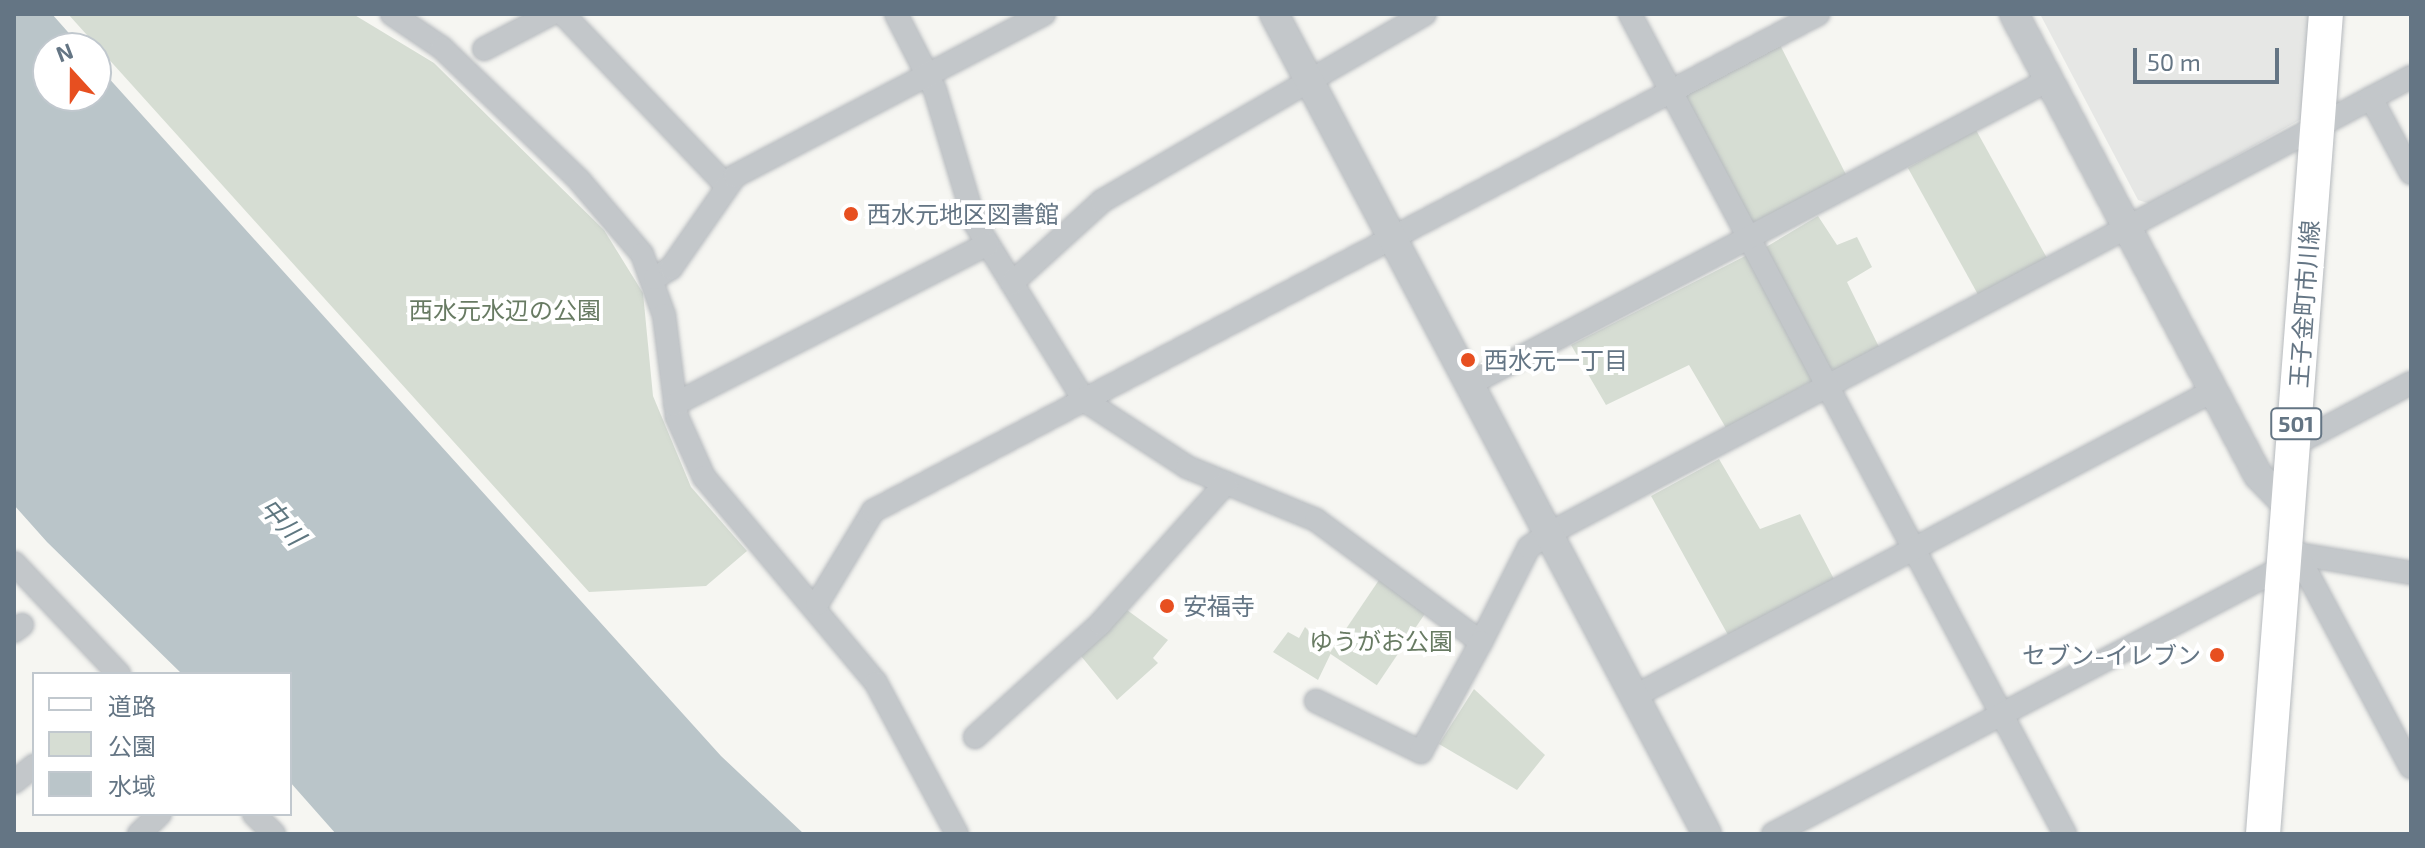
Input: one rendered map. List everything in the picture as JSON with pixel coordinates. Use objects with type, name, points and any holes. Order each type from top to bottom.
[{"type":"main road","name":"王子金町市川線","points":[[2263,834],[2288,557],[2315,128],[2326,14]]},
{"type":"street","points":[[392,14],[442,48],[579,180],[655,278],[675,404],[704,477],[817,604],[908,734],[957,834]]},
{"type":"street","points":[[484,49],[551,14]]},
{"type":"street","points":[[563,14],[726,185]]},
{"type":"street","points":[[896,14],[928,75],[987,244],[1084,400],[1102,418],[1226,483],[1316,520],[1481,642]]},
{"type":"street","points":[[655,278],[671,268],[726,185],[1044,14]]},
{"type":"street","points":[[1274,14],[1707,834]]},
{"type":"street","points":[[1012,283],[1092,208],[1308,76],[1425,14]]},
{"type":"street","points":[[1630,14],[2065,834]]},
{"type":"street","points":[[817,604],[873,511],[1818,14]]},
{"type":"street","points":[[2014,14],[2265,485],[2289,507]]},
{"type":"street","points":[[1316,701],[1421,752],[1529,547],[1548,534],[2411,77]]},
{"type":"street","points":[[1468,385],[2049,80]]},
{"type":"street","points":[[2371,98],[2411,173]]},
{"type":"street","points":[[675,404],[987,244]]},
{"type":"street","points":[[2295,444],[2411,383]]},
{"type":"street","points":[[1633,697],[2213,391]]},
{"type":"street","points":[[975,737],[1100,624],[1226,483]]},
{"type":"street","points":[[2288,557],[2411,767]]},
{"type":"street","points":[[1773,834],[2288,557],[2411,573]]},
{"type":"street","points":[[14,563],[117,672]]},
{"type":"street","points":[[14,782],[32,768]]},
{"type":"street","points":[[139,834],[158,816]]},
{"type":"street","points":[[256,816],[274,834]]},
{"type":"shaded area","points":[[2040,14],[2310,14],[2303,118],[2151,204],[2138,200]]},
{"type":"green space","name":"西水元水辺の公園","points":[[68,14],[353,14],[434,63],[604,230],[643,293],[653,396],[691,487],[747,551],[706,586],[589,592],[112,63],[112,32],[84,32]]},
{"type":"green space","points":[[1778,41],[1849,180],[1747,232],[1676,93]]},
{"type":"green space","points":[[1976,130],[2047,259],[1979,296],[1908,168]]},
{"type":"green space","points":[[1818,216],[1837,245],[1857,237],[1872,267],[1847,282],[1879,347],[1836,371],[1824,365],[1766,247]]},
{"type":"green space","points":[[1751,253],[1814,380],[1726,428],[1689,365],[1606,405],[1571,345]]},
{"type":"green space","points":[[1719,459],[1760,529],[1800,514],[1835,581],[1728,635],[1651,496]]},
{"type":"green space","name":"ゆうがお公園","points":[[1381,577],[1428,609],[1377,685],[1330,653]]},
{"type":"green space","points":[[1127,610],[1168,640],[1153,658],[1158,663],[1117,700],[1081,656]]},
{"type":"green space","points":[[1305,627],[1331,653],[1318,680],[1273,652],[1288,632],[1299,638]]},
{"type":"green space","points":[[1474,689],[1545,755],[1517,790],[1439,744]]},
{"type":"water","name":"中川","points":[[14,14],[52,14],[68,32],[32,32],[32,112],[112,112],[112,82],[721,756],[804,834],[336,834],[292,784],[292,672],[180,672],[47,542],[14,505]]},
{"type":"place","name":"西水元地区図書館","points":[[851,214]]},
{"type":"place","name":"西水元一丁目","points":[[1468,360]]},
{"type":"place","name":"安福寺","points":[[1167,606]]},
{"type":"place","name":"セブン-イレブン","points":[[2217,655]]}]
